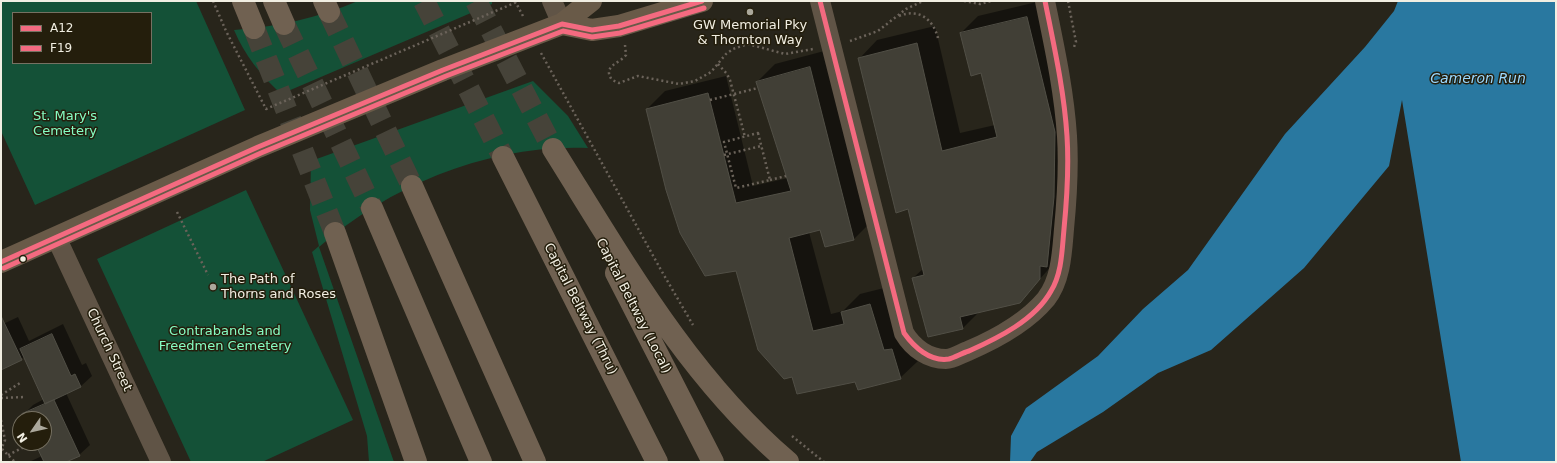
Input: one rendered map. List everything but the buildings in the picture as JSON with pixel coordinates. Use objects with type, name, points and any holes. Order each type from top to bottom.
[{"type":"highway","points":[[243,1],[254,28]]},
{"type":"highway","points":[[274,1],[284,24]]},
{"type":"highway","name":"Capital Beltway (Local)","points":[[713,462],[553,149],[663,322],[693,362],[749,425],[788,462]]},
{"type":"highway","name":"Capital Beltway (Thru)","points":[[503,157],[657,462]]},
{"type":"highway","points":[[412,186],[535,462]]},
{"type":"highway","points":[[372,208],[481,462]]},
{"type":"highway","points":[[335,233],[416,462]]},
{"type":"main road","points":[[1,262],[272,141],[443,70],[562,24],[592,1]]},
{"type":"main road","points":[[562,24],[592,30],[619,26],[702,1]]},
{"type":"street","points":[[552,1],[562,24]]},
{"type":"street","points":[[820,1],[904,334],[911,344],[926,354],[947,359],[975,348],[1027,318],[1046,298],[1056,281],[1062,256],[1068,188],[1067,136],[1060,76],[1045,1]]},
{"type":"street","name":"Church Street","points":[[56,237],[161,462]]},
{"type":"path","points":[[213,1],[226,31],[266,109],[517,1],[521,14]]},
{"type":"path","points":[[845,42],[878,30],[906,9],[923,1]]},
{"type":"path","points":[[964,1],[980,4],[991,1]]},
{"type":"path","points":[[896,18],[912,13],[920,14],[929,19],[934,25],[938,38]]},
{"type":"path","points":[[625,45],[626,55],[611,66],[609,70],[612,80],[620,83],[638,76],[671,83],[688,83],[705,76],[733,48],[748,44],[785,54],[819,48]]},
{"type":"path","points":[[546,63],[696,330]]},
{"type":"path","points":[[718,64],[727,74],[734,94],[745,137]]},
{"type":"path","points":[[710,100],[758,88]]},
{"type":"path","points":[[770,180],[758,133],[724,142],[736,188],[770,180],[786,176]]},
{"type":"path","points":[[724,155],[761,146]]},
{"type":"path","points":[[177,212],[208,276]]},
{"type":"path","points":[[1,396],[20,383]]},
{"type":"path","points":[[1,396],[25,398]]},
{"type":"path","points":[[1,420],[5,440],[1,449],[15,462]]},
{"type":"path","points":[[786,431],[824,462]]},
{"type":"path","points":[[8,455],[16,451]]},
{"type":"green space","name":"St. Mary's Cemetery","points":[[1,1],[196,1],[245,110],[35,205],[1,131]]},
{"type":"green space","points":[[358,1],[492,1],[492,4],[281,94],[254,65],[234,30],[266,27],[297,21]]},
{"type":"green space","points":[[533,81],[568,116],[588,148],[552,149],[515,153],[480,161],[444,172],[378,204],[348,224],[319,247],[394,462],[369,462],[367,436],[312,252],[319,246],[310,210],[311,161]]},
{"type":"green space","name":"Contrabands and Freedmen Cemetery","points":[[246,190],[353,420],[262,462],[191,462],[97,259]]},
{"type":"water","name":"Cameron Run","points":[[1398,1],[1556,1],[1556,462],[1461,462],[1402,100],[1389,166],[1304,268],[1211,350],[1158,373],[1103,412],[1037,452],[1030,462],[1010,462],[1011,436],[1026,408],[1098,356],[1143,309],[1188,270],[1285,134],[1365,47],[1394,11]]},
{"type":"tunnel","points":[[424,1],[503,157]]},
{"type":"tunnel","points":[[476,1],[553,149]]},
{"type":"tunnel","points":[[329,12],[412,186]]},
{"type":"tunnel","points":[[284,24],[372,208]]},
{"type":"tunnel","points":[[254,28],[335,233]]},
{"type":"transit line","name":"A12","points":[[1,262],[258,147],[443,70],[562,24],[592,30],[619,26],[702,1]]},
{"type":"transit line","name":"A12","points":[[820,1],[904,333],[923,352],[929,356],[942,359],[952,358],[980,346],[1015,327],[1036,311],[1055,284],[1062,253],[1066,206],[1068,148],[1066,119],[1061,85],[1045,1]]},
{"type":"transit line","name":"F19","points":[[4,268],[261,153],[446,76],[563,31],[592,37],[620,33],[704,8]]},
{"type":"place","name":"GW Memorial Pky & Thornton Way","points":[[750,12]]},
{"type":"place","name":"The Path of Thorns and Roses","points":[[213,287]]}]
